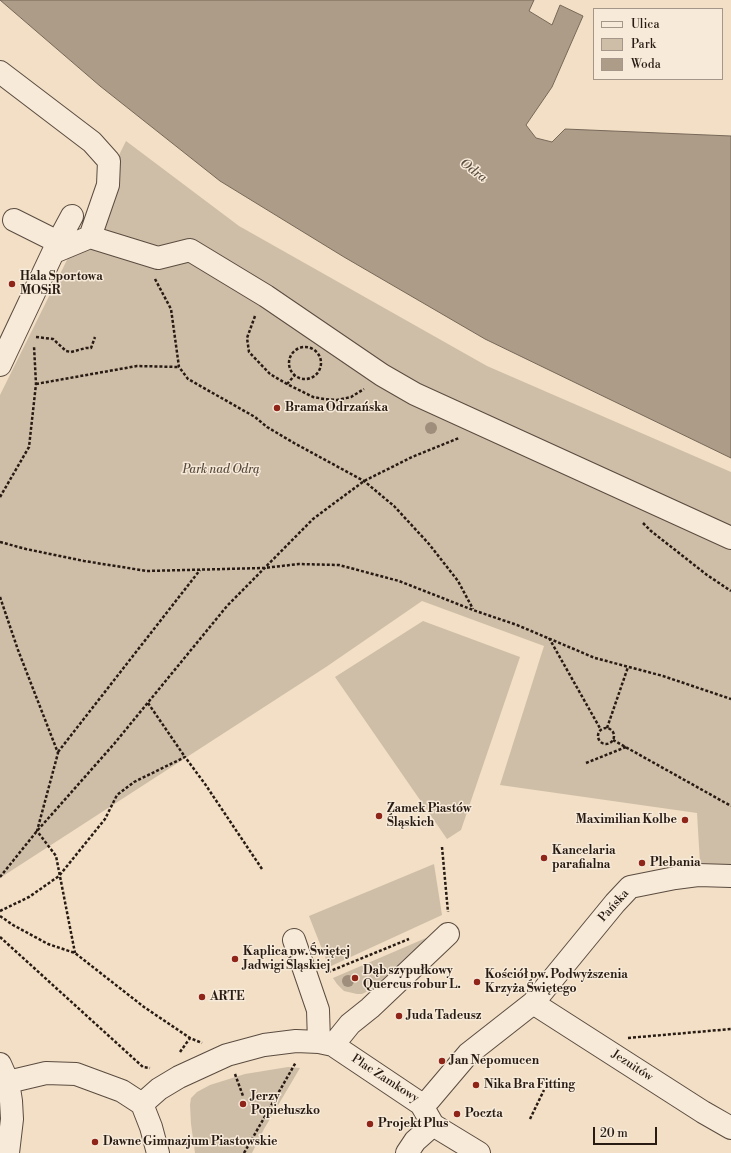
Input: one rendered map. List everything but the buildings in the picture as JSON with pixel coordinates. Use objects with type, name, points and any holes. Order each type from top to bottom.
[{"type":"street","points":[[0,72],[92,142],[109,161],[108,185],[90,237]]},
{"type":"street","points":[[0,365],[72,216]]},
{"type":"street","points":[[14,220],[56,247],[90,237],[158,258],[190,250],[266,296],[382,375],[415,394],[731,538]]},
{"type":"street","name":"Pańska","points":[[505,1026],[533,1003],[615,903],[630,887],[698,875],[731,876]]},
{"type":"street","points":[[294,940],[318,1010],[326,1043],[370,1008],[448,934]]},
{"type":"street","name":"Jezuitów","points":[[533,1003],[703,1112],[731,1128]]},
{"type":"street","name":"Plac Zamkowy","points":[[142,1104],[159,1089],[179,1077],[227,1055],[270,1044],[296,1040],[326,1043],[421,1104],[428,1100],[468,1054],[505,1026]]},
{"type":"street","points":[[8,1153],[12,1119],[11,1102],[4,1074],[46,1073],[76,1074],[122,1091],[142,1104],[151,1127],[158,1153]]},
{"type":"street","points":[[421,1104],[433,1125],[479,1153]]},
{"type":"street","points":[[407,1153],[415,1141],[433,1125]]},
{"type":"path","points":[[143,253],[170,309],[179,367],[188,379],[255,417],[266,427],[294,444],[364,481],[394,506],[429,544],[458,581],[473,610]]},
{"type":"path","points":[[266,296],[259,307],[247,338],[249,352],[270,374],[287,384],[314,396],[324,399],[337,400],[351,397],[362,392],[382,375]]},
{"type":"path","points":[[34,337],[53,339],[66,351],[71,352],[91,348],[95,337]]},
{"type":"path","points":[[0,497],[29,447],[36,384],[34,344]]},
{"type":"path","points":[[304,347],[314,351],[320,358],[320,369],[318,373],[309,379],[299,378],[295,375],[290,366],[291,356],[299,349],[304,347]]},
{"type":"path","points":[[36,384],[137,366],[179,367]]},
{"type":"path","points":[[287,384],[295,375]]},
{"type":"path","points":[[0,877],[37,831],[148,704],[227,606],[314,519],[364,481],[412,457],[485,427]]},
{"type":"path","points":[[642,522],[651,531],[707,575],[731,591]]},
{"type":"path","points":[[0,542],[84,561],[147,571],[264,568],[299,564],[339,565],[399,581],[473,610],[517,625],[595,658],[663,676],[731,699]]},
{"type":"path","points":[[37,831],[58,753],[201,570]]},
{"type":"path","points":[[0,597],[18,650],[58,753]]},
{"type":"path","points":[[549,638],[601,730]]},
{"type":"path","points":[[607,728],[628,666]]},
{"type":"path","points":[[148,704],[206,784],[262,870]]},
{"type":"path","points":[[607,728],[611,730],[614,735],[610,744],[604,745],[599,742],[597,737],[601,730],[607,728]]},
{"type":"path","points":[[613,740],[731,806]]},
{"type":"path","points":[[586,763],[626,746]]},
{"type":"path","points":[[0,911],[29,897],[59,876],[105,819],[117,795],[134,782],[185,756]]},
{"type":"path","points":[[37,831],[56,856],[74,953]]},
{"type":"path","points":[[442,846],[449,921],[448,934]]},
{"type":"path","points":[[0,916],[13,925],[48,944],[74,953],[144,1007],[190,1038],[227,1055]]},
{"type":"path","points":[[0,937],[143,1067],[153,1068]]},
{"type":"path","points":[[308,981],[412,938]]},
{"type":"path","points":[[593,1041],[731,1029]]},
{"type":"path","points":[[176,1056],[190,1038]]},
{"type":"path","points":[[244,1153],[297,1062]]},
{"type":"path","points":[[530,1119],[544,1090]]},
{"type":"green space","name":"Park nad Odrą","points":[[126,141],[239,226],[487,366],[731,472],[731,866],[700,863],[697,813],[500,785],[544,646],[422,601],[326,667],[0,878],[0,395]]},
{"type":"green space","points":[[423,621],[520,657],[461,830],[447,839],[335,677]]},
{"type":"green space","points":[[434,864],[442,915],[329,967],[309,916]]},
{"type":"green space","points":[[433,935],[403,969],[376,987],[362,994],[344,991],[333,978]]},
{"type":"green space","points":[[288,1067],[300,1068],[264,1129],[252,1153],[195,1153],[190,1105],[191,1098],[197,1092],[210,1085],[245,1074]]},
{"type":"water","name":"Odra","points":[[0,0],[534,0],[529,11],[552,25],[560,5],[583,16],[552,87],[526,125],[536,138],[552,142],[565,129],[731,136],[731,458],[485,339],[344,257],[220,181],[100,86]]},
{"type":"place","name":"Hala Sportowa MOSiR","points":[[12,284]]},
{"type":"place","name":"Brama Odrzańska","points":[[277,408]]},
{"type":"place","name":"Zamek Piastów Śląskich","points":[[379,816]]},
{"type":"place","name":"Maximilian Kolbe","points":[[685,820]]},
{"type":"place","name":"Kancelaria parafialna","points":[[544,858]]},
{"type":"place","name":"Plebania","points":[[642,863]]},
{"type":"place","name":"Kaplica pw. Świętej Jadwigi Śląskiej","points":[[235,959]]},
{"type":"place","name":"Dąb szypułkowy Quercus robur L.","points":[[355,978]]},
{"type":"place","name":"Kościół pw. Podwyższenia Krzyża Świętego","points":[[477,982]]},
{"type":"place","name":"ARTE","points":[[202,997]]},
{"type":"place","name":"Juda Tadeusz","points":[[399,1016]]},
{"type":"place","name":"Jan Nepomucen","points":[[442,1061]]},
{"type":"place","name":"Nika Bra Fitting","points":[[476,1085]]},
{"type":"place","name":"Jerzy Popiełuszko","points":[[243,1104]]},
{"type":"place","name":"Poczta","points":[[457,1114]]},
{"type":"place","name":"Projekt Plus","points":[[370,1124]]},
{"type":"place","name":"Dawne Gimnazjum Piastowskie","points":[[95,1142]]}]
